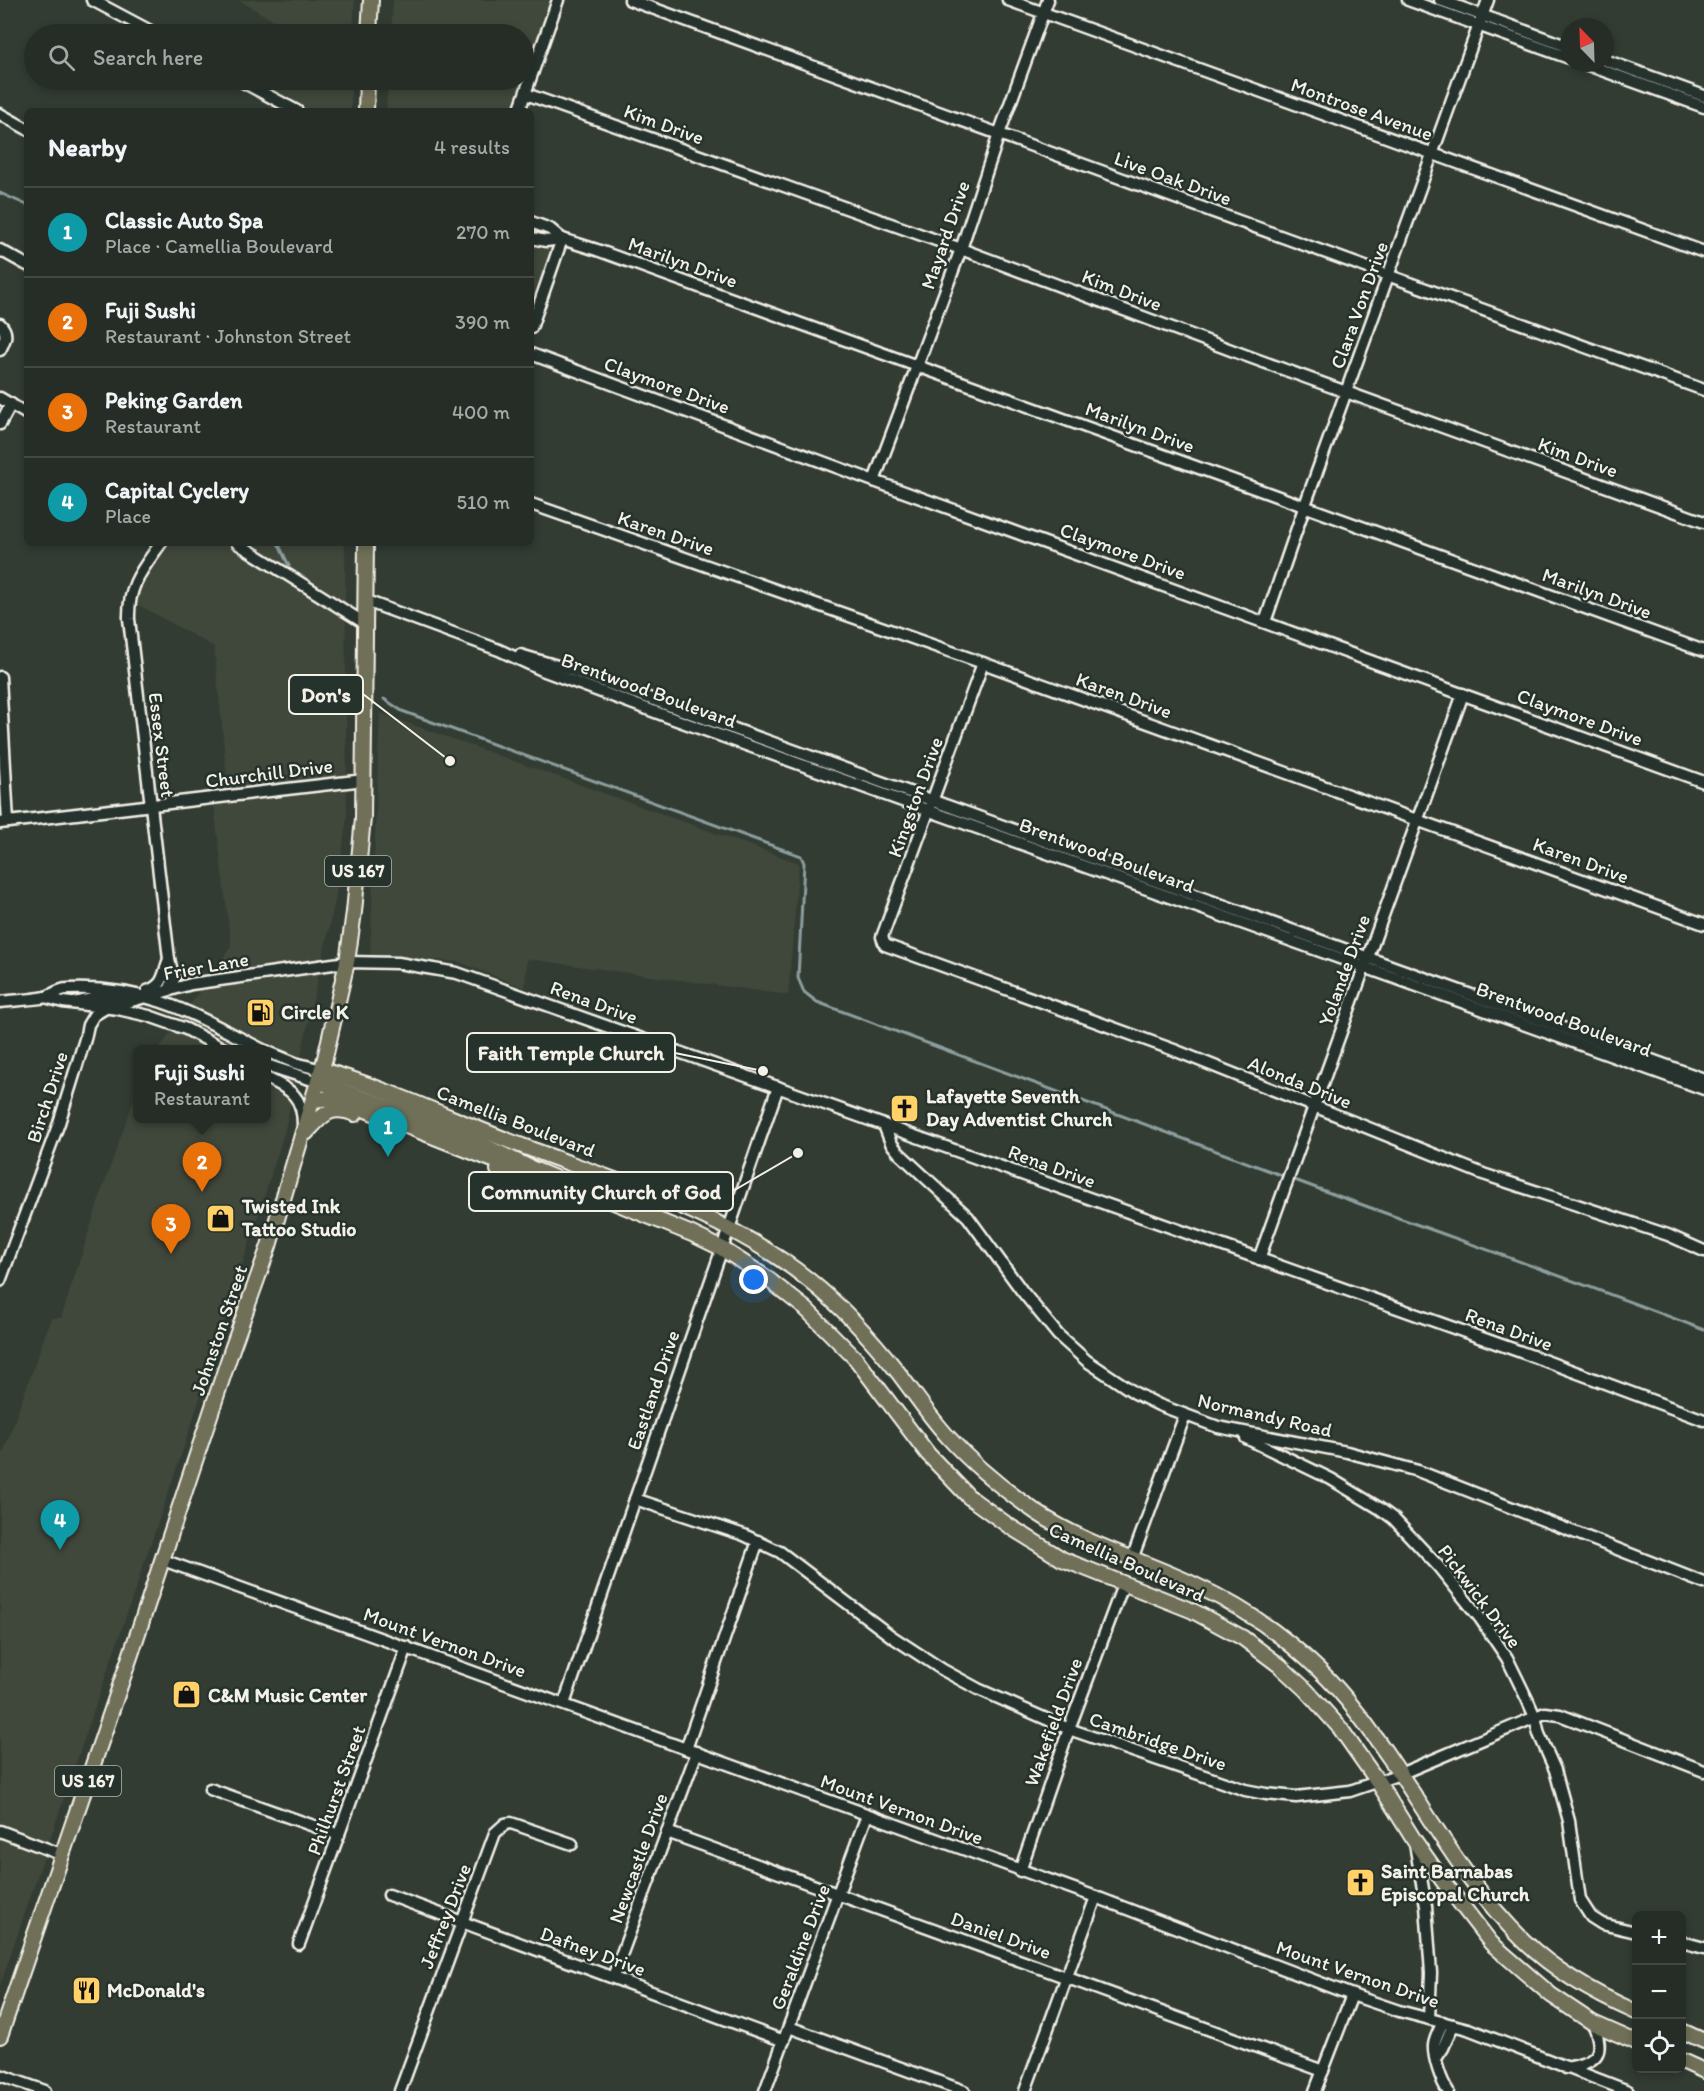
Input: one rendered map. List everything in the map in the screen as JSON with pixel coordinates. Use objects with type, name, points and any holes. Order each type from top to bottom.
[{"type":"main road","points":[[370,24],[371,0]]},
{"type":"main road","points":[[366,108],[367,90]]},
{"type":"main road","name":"Johnston Street","points":[[0,2036],[269,1246],[321,1076],[347,962],[354,912],[364,780],[366,546]]},
{"type":"main road","name":"Camellia Boulevard","points":[[321,1076],[447,1128],[584,1191],[692,1234],[721,1248],[783,1290],[830,1331],[874,1382],[928,1454],[969,1497],[1033,1542],[1062,1559],[1193,1611],[1258,1648],[1279,1665],[1322,1707],[1378,1782],[1414,1840],[1469,1917],[1491,1943],[1551,1995],[1593,2023],[1632,2040]]},
{"type":"main road","name":"Camellia Boulevard","points":[[321,1076],[367,1084],[637,1189],[728,1228],[802,1275],[859,1326],[947,1436],[1004,1489],[1063,1528],[1194,1584],[1269,1626],[1335,1685],[1368,1728],[1478,1889],[1526,1944],[1570,1977],[1632,2010]]},
{"type":"main road","points":[[313,1100],[322,1098],[337,1100],[515,1168],[558,1168],[612,1188],[637,1189]]},
{"type":"main road","points":[[303,1137],[322,1115],[332,1110],[343,1110],[481,1164],[546,1185],[584,1191]]},
{"type":"main road","points":[[1686,2033],[1704,2041]]},
{"type":"main road","points":[[1686,2063],[1704,2071]]},
{"type":"street","points":[[92,0],[137,24]]},
{"type":"street","points":[[534,70],[558,0]]},
{"type":"street","name":"Live Oak Drive","points":[[630,0],[1704,390]]},
{"type":"street","name":"Montrose Avenue","points":[[1008,0],[1704,252]]},
{"type":"street","name":"Mayard Drive","points":[[874,481],[961,249],[999,134],[1048,0]]},
{"type":"street","points":[[1408,0],[1560,44]]},
{"type":"street","points":[[1440,0],[1560,54]]},
{"type":"street","name":"Clara Von Drive","points":[[1265,622],[1305,505],[1488,0]]},
{"type":"street","points":[[1614,64],[1701,101]]},
{"type":"street","points":[[1612,72],[1701,101]]},
{"type":"street","points":[[258,90],[291,108]]},
{"type":"street","points":[[520,108],[527,90]]},
{"type":"street","name":"Kim Drive","points":[[526,94],[961,249],[1236,352],[1704,522]]},
{"type":"street","points":[[0,114],[24,127]]},
{"type":"street","name":"Marilyn Drive","points":[[534,223],[550,229],[562,239],[1305,505],[1704,651]]},
{"type":"street","name":"Marilyn Drive","points":[[534,238],[546,241],[562,239]]},
{"type":"street","points":[[534,319],[562,239]]},
{"type":"street","points":[[0,250],[24,263]]},
{"type":"street","points":[[0,324],[6,334],[6,339],[0,350]]},
{"type":"street","name":"Claymore Drive","points":[[534,355],[874,481],[1703,780]]},
{"type":"street","points":[[0,398],[24,412]]},
{"type":"street","points":[[0,424],[11,404]]},
{"type":"street","name":"Karen Drive","points":[[534,505],[983,663],[1704,924]]},
{"type":"street","name":"Essex Street","points":[[159,546],[131,589],[129,619],[169,959],[174,979],[169,990]]},
{"type":"street","points":[[242,546],[366,624]]},
{"type":"street","name":"Brentwood Boulevard","points":[[366,601],[499,650],[542,670],[931,805],[1366,962],[1704,1089]]},
{"type":"street","name":"Kingston Drive","points":[[884,943],[882,937],[983,663]]},
{"type":"street","points":[[0,677],[4,823]]},
{"type":"street","name":"Yolande Drive","points":[[1259,1259],[1463,694]]},
{"type":"street","name":"Churchill Drive","points":[[4,823],[364,780]]},
{"type":"street","name":"Alonda Drive","points":[[884,943],[892,948],[1174,1050],[1483,1174],[1668,1235],[1704,1251]]},
{"type":"street","name":"Essex Street","points":[[134,994],[155,988],[161,983],[169,959]]},
{"type":"street","name":"Frier Lane","points":[[74,1003],[95,998],[128,1002],[191,984],[347,962]]},
{"type":"street","name":"Rena Drive","points":[[347,962],[398,963],[458,973],[1535,1357],[1704,1420]]},
{"type":"street","name":"Brentwood Boulevard","points":[[1366,962],[1704,1079]]},
{"type":"street","points":[[0,1002],[45,997],[64,989],[93,989],[147,996],[185,1010],[255,1045]]},
{"type":"street","points":[[45,997],[63,1002],[127,1010],[169,1022],[216,1045]]},
{"type":"street","points":[[74,1003],[85,1016],[88,1024]]},
{"type":"street","points":[[88,1024],[94,1015],[107,1007]]},
{"type":"street","name":"Birch Drive","points":[[0,1281],[59,1122],[88,1024]]},
{"type":"street","points":[[271,1053],[321,1076]]},
{"type":"street","points":[[271,1066],[321,1076]]},
{"type":"street","points":[[271,1080],[292,1091],[298,1099],[303,1117],[303,1137]]},
{"type":"street","name":"Eastland Drive","points":[[564,1704],[778,1087]]},
{"type":"street","name":"Normandy Road","points":[[884,1125],[891,1143],[899,1153],[968,1217],[1039,1313],[1065,1342],[1113,1379],[1159,1405],[1227,1429],[1347,1452],[1418,1471],[1704,1583]]},
{"type":"street","points":[[1132,1558],[1185,1415]]},
{"type":"street","name":"Pickwick Drive","points":[[1227,1429],[1366,1498],[1394,1519],[1438,1566],[1480,1618],[1507,1658],[1535,1717],[1539,1734],[1555,1770],[1569,1821],[1580,1900],[1591,1917],[1602,1924],[1632,1931]]},
{"type":"street","name":"Cambridge Drive","points":[[635,1499],[758,1541],[780,1552],[891,1636],[943,1670],[978,1689],[1068,1729],[1219,1782],[1266,1794],[1296,1797],[1350,1791],[1400,1774],[1545,1713],[1560,1714],[1704,1771]]},
{"type":"street","name":"Newcastle Drive","points":[[613,1977],[667,1832],[758,1541]]},
{"type":"street","name":"Mount Vernon Drive","points":[[163,1560],[1096,1897],[1352,1995],[1448,2024],[1628,2091]]},
{"type":"street","name":"Wakefield Drive","points":[[1020,1871],[1068,1729],[1123,1585]]},
{"type":"street","name":"Philhurst Street","points":[[299,1944],[406,1647]]},
{"type":"street","points":[[210,1789],[339,1834]]},
{"type":"street","name":"Geraldine Drive","points":[[765,2091],[867,1815]]},
{"type":"street","name":"Jeffrey Drive","points":[[402,2090],[462,1922],[499,1828],[511,1823],[572,1844]]},
{"type":"street","points":[[0,1832],[63,1855]]},
{"type":"street","name":"Daniel Drive","points":[[667,1832],[1323,2071]]},
{"type":"street","points":[[1414,1840],[1426,1906],[1431,1973],[1429,2019]]},
{"type":"street","name":"Dafney Drive","points":[[389,1895],[784,2041]]},
{"type":"street","points":[[1025,2091],[1096,1897]]},
{"type":"street","points":[[1686,1943],[1704,1947]]},
{"type":"street","points":[[1315,2091],[1352,1995]]},
{"type":"street","points":[[1565,2068],[1585,2065],[1594,2059],[1600,2040],[1593,2023]]},
{"type":"street","points":[[1448,2024],[1434,2045],[1440,2075],[1448,2091]]},
{"type":"street","points":[[789,2027],[964,2091]]},
{"type":"street","points":[[0,2075],[45,2091]]},
{"type":"shaded area","points":[[238,0],[355,0],[354,24],[280,24]]},
{"type":"shaded area","points":[[393,0],[564,0],[534,83],[534,24],[392,24]]},
{"type":"shaded area","points":[[279,90],[351,90],[351,108],[270,108]]},
{"type":"shaded area","points":[[387,90],[532,90],[525,108],[386,108]]},
{"type":"shaded area","points":[[534,232],[557,240],[534,300]]},
{"type":"shaded area","points":[[165,546],[345,546],[347,817],[336,896],[284,1134],[191,1426],[0,1986],[0,1462],[51,1318],[61,1318],[133,1102],[133,1123],[271,1123],[271,1045],[162,1045],[231,946],[212,791],[228,789],[214,647],[133,602],[136,588]]},
{"type":"shaded area","points":[[380,713],[799,863],[788,995],[527,959],[525,988],[459,962],[370,955]]},
{"type":"waterway","points":[[0,193],[24,204]]},
{"type":"waterway","points":[[279,546],[289,566]]},
{"type":"waterway","points":[[384,699],[402,711],[801,856],[804,863],[798,978],[804,992],[817,1002],[1286,1177]]},
{"type":"waterway","points":[[1292,1179],[1704,1330]]},
{"type":"place","name":"Don's","points":[[450,761]]},
{"type":"place","name":"Circle K","points":[[260,1012]]},
{"type":"place","name":"Faith Temple Church","points":[[763,1071]]},
{"type":"place","name":"Lafayette Seventh Day Adventist Church","points":[[905,1108]]},
{"type":"place","name":"Community Church of God","points":[[798,1153]]},
{"type":"place","name":"Classic Auto Spa","points":[[388,1157]]},
{"type":"place","name":"Fuji Sushi","points":[[202,1192]]},
{"type":"place","name":"Twisted Ink Tattoo Studio","points":[[221,1218]]},
{"type":"place","name":"Peking Garden","points":[[171,1254]]},
{"type":"place","name":"Capital Cyclery","points":[[60,1550]]},
{"type":"place","name":"C&M Music Center","points":[[187,1695]]},
{"type":"place","name":"Saint Barnabas Episcopal Church","points":[[1360,1883]]},
{"type":"place","name":"McDonald's","points":[[86,1990]]}]
